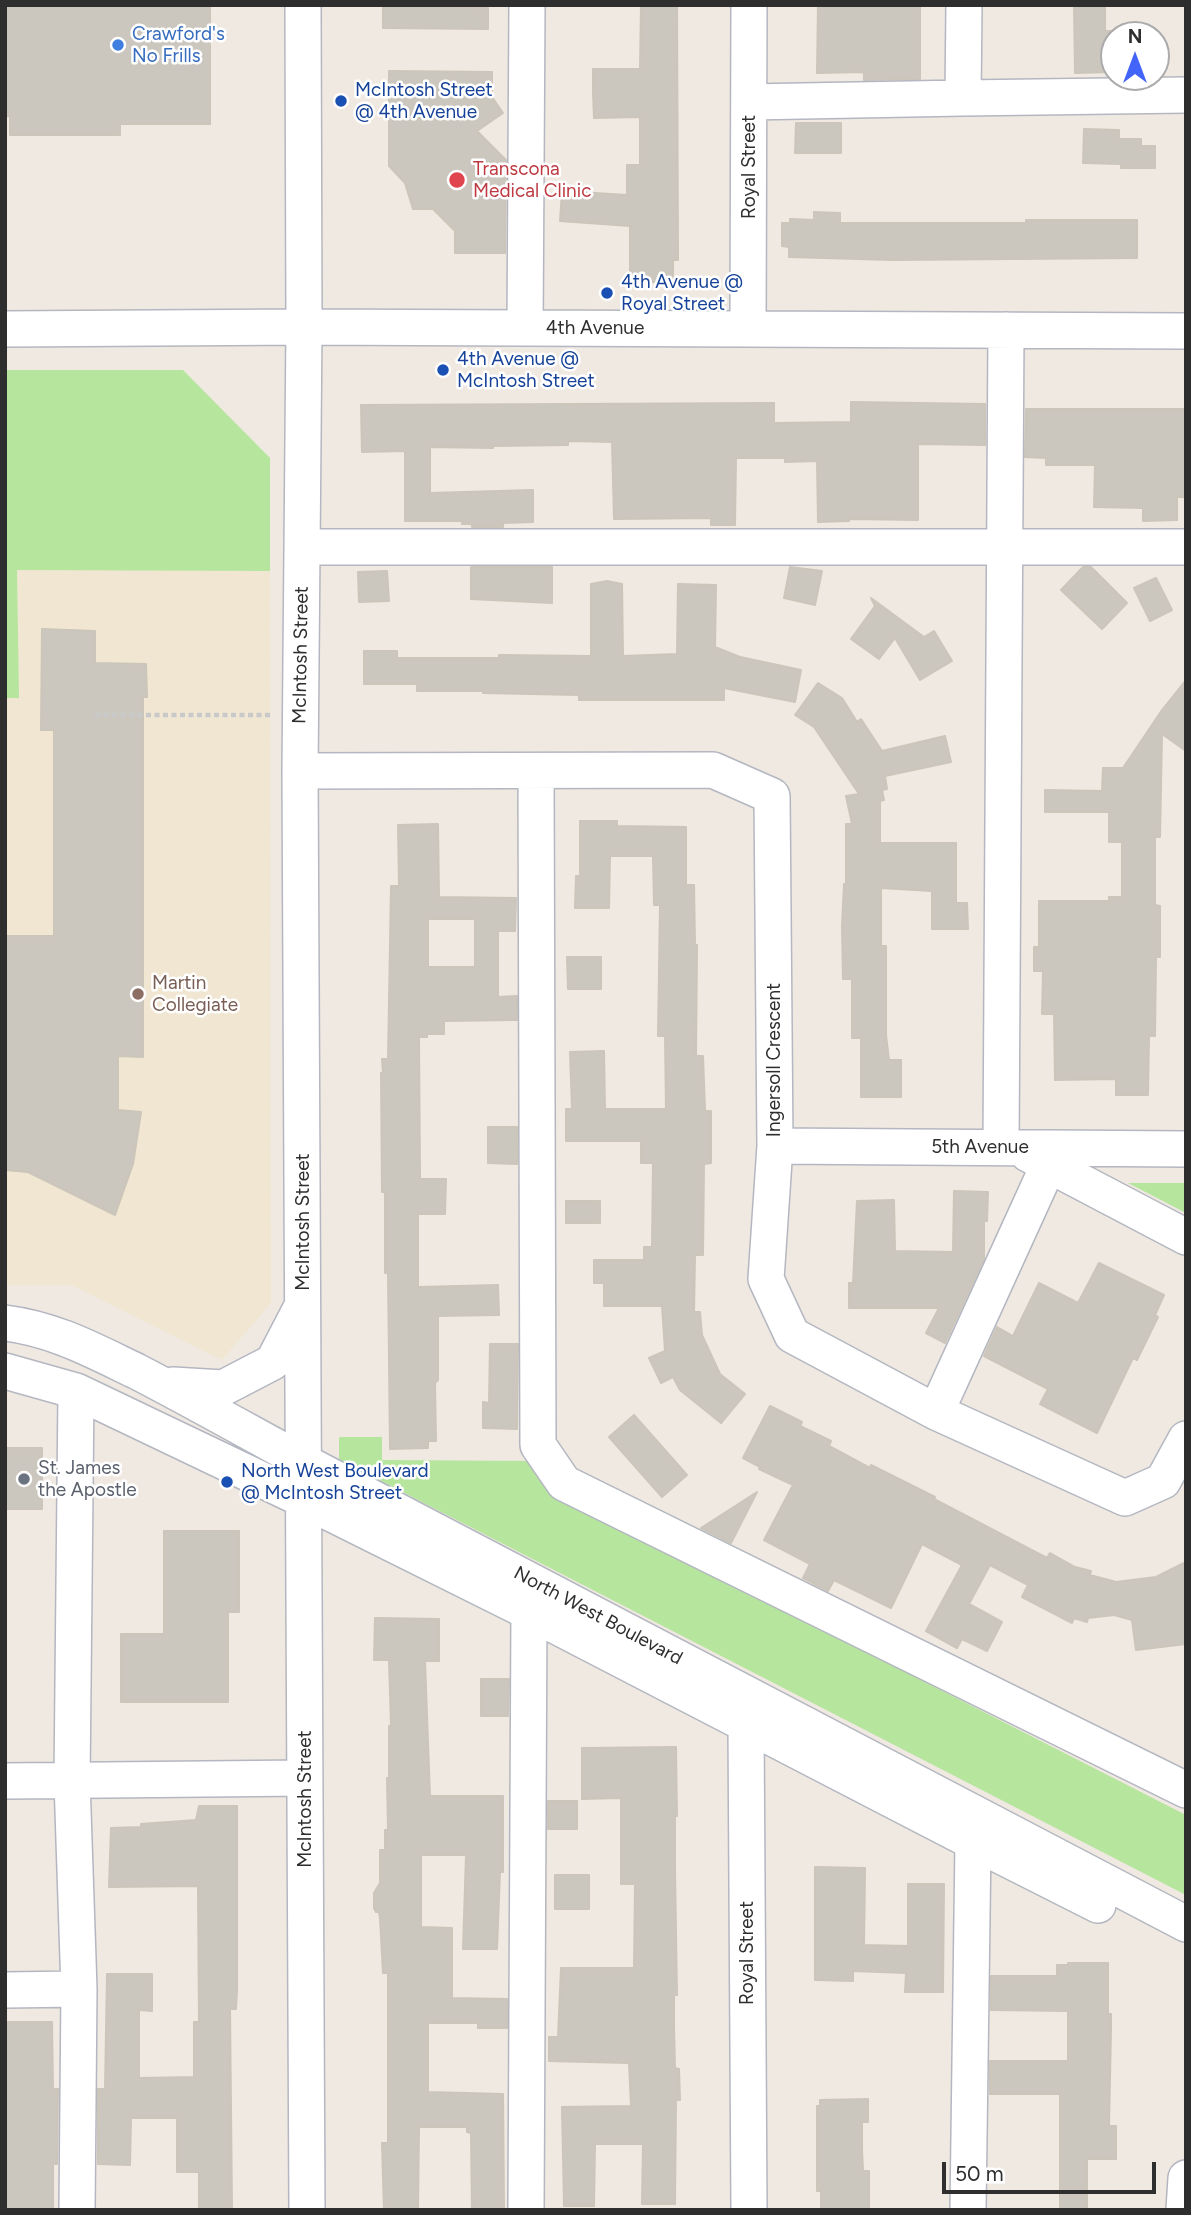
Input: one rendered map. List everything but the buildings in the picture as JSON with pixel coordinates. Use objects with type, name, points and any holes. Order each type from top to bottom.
[{"type":"street","name":"McIntosh Street","points":[[303,5],[304,327],[300,771],[307,2210]]},
{"type":"street","points":[[525,328],[527,5]]},
{"type":"street","name":"Royal Street","points":[[748,329],[749,5]]},
{"type":"street","points":[[964,5],[964,98]]},
{"type":"street","points":[[749,102],[1186,95]]},
{"type":"street","name":"4th Avenue","points":[[5,329],[304,327],[1186,331]]},
{"type":"street","points":[[1006,330],[1008,1147],[1049,1164],[1186,1237]]},
{"type":"street","points":[[302,547],[1186,547]]},
{"type":"street","name":"Ingersoll Crescent","points":[[300,771],[713,770],[772,796],[775,1146],[766,1279],[792,1335],[936,1412],[1125,1498],[1163,1481],[1186,1438]]},
{"type":"street","points":[[536,771],[538,1445],[564,1483],[1186,1790]]},
{"type":"street","name":"5th Avenue","points":[[775,1146],[1186,1149]]},
{"type":"street","points":[[936,1412],[1049,1164]]},
{"type":"street","name":"McIntosh Street","points":[[161,1384],[223,1388],[273,1362],[303,1304]]},
{"type":"street","name":"North West Boulevard","points":[[5,1323],[35,1327],[85,1346],[161,1384],[751,1711],[973,1842],[1186,1948]]},
{"type":"street","name":"North West Boulevard","points":[[5,1371],[76,1391],[529,1612],[751,1711],[1186,1924]]},
{"type":"street","points":[[76,1391],[72,1781],[79,1989],[77,2210]]},
{"type":"street","points":[[526,2210],[529,1612]]},
{"type":"street","name":"Royal Street","points":[[748,2210],[751,1711]]},
{"type":"street","points":[[5,1781],[305,1778]]},
{"type":"street","points":[[968,2210],[973,1842]]},
{"type":"street","points":[[5,1990],[79,1989]]},
{"type":"street","points":[[1184,2210],[1186,2178]]},
{"type":"path","points":[[94,715],[300,715]]},
{"type":"shaded area","name":"Martin Collegiate","points":[[16,569],[270,571],[271,1303],[222,1360],[72,1285],[5,1285],[5,698],[19,698]]},
{"type":"green space","points":[[5,370],[183,370],[270,458],[270,571],[17,570],[19,698],[5,698]]},
{"type":"green space","points":[[1128,1183],[1186,1183],[1186,1213]]},
{"type":"green space","points":[[339,1437],[382,1437],[382,1460],[534,1461],[560,1496],[1186,1815],[1186,1895],[342,1461],[339,1459]]},
{"type":"place","name":"Crawford's No Frills","points":[[118,45]]},
{"type":"place","name":"McIntosh Street @ 4th Avenue","points":[[341,101]]},
{"type":"place","name":"Transcona Medical Clinic","points":[[457,180]]},
{"type":"place","name":"4th Avenue @ Royal Street","points":[[607,293]]},
{"type":"place","name":"4th Avenue @ McIntosh Street","points":[[443,370]]},
{"type":"place","name":"Martin Collegiate","points":[[138,994]]},
{"type":"place","name":"St. James the Apostle","points":[[24,1479]]},
{"type":"place","name":"North West Boulevard @ McIntosh Street","points":[[227,1482]]}]
